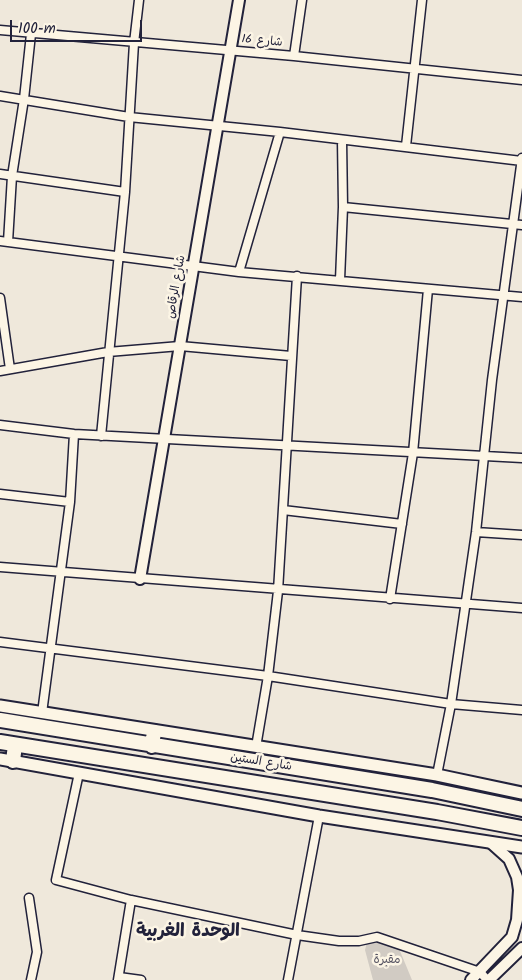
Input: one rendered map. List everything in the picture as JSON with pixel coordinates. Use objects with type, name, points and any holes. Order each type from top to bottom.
[{"type":"highway","name":"شارع الستين","points":[[0,720],[432,790],[522,809]]},
{"type":"highway","points":[[152,746],[154,732]]},
{"type":"highway","name":"شارع الستين","points":[[0,742],[427,810],[522,828]]},
{"type":"highway","points":[[6,760],[15,745]]},
{"type":"main road","name":"شارع الستين","points":[[0,706],[154,732],[437,775],[522,793]]},
{"type":"main road","points":[[6,760],[319,816],[522,847]]},
{"type":"street","points":[[101,436],[125,192],[134,43],[139,0]]},
{"type":"street","name":"شارع الرقاص","points":[[140,579],[239,0]]},
{"type":"street","points":[[294,56],[302,0]]},
{"type":"street","points":[[406,146],[422,0]]},
{"type":"street","name":"شارع 16","points":[[0,30],[294,56],[522,80]]},
{"type":"street","points":[[31,34],[4,241],[239,272],[522,297]]},
{"type":"street","points":[[0,96],[129,117],[219,125],[522,159],[483,455],[476,532],[451,704],[437,775]]},
{"type":"street","points":[[239,272],[280,132]]},
{"type":"street","points":[[340,280],[343,207],[342,140]]},
{"type":"street","points":[[0,174],[125,192]]},
{"type":"street","points":[[343,207],[522,225]]},
{"type":"street","points":[[256,747],[268,676],[278,591],[296,276]]},
{"type":"street","points":[[390,599],[413,453],[428,289]]},
{"type":"street","points":[[0,298],[10,369]]},
{"type":"street","points":[[0,371],[108,352],[180,346],[291,356]]},
{"type":"street","points":[[0,425],[101,436],[522,458]]},
{"type":"street","points":[[42,713],[52,650],[59,572],[70,502],[74,434]]},
{"type":"street","points":[[0,494],[70,502]]},
{"type":"street","points":[[283,510],[402,524]]},
{"type":"street","points":[[476,532],[522,535]]},
{"type":"street","points":[[0,567],[278,591],[522,608]]},
{"type":"street","points":[[0,642],[268,676],[451,704],[522,710]]},
{"type":"street","points":[[79,773],[56,880],[131,900],[298,935],[339,941],[377,937],[485,977]]},
{"type":"street","points":[[288,980],[319,816]]},
{"type":"street","points":[[485,977],[512,937],[519,890],[510,859],[490,842]]},
{"type":"street","points":[[29,898],[37,952],[31,980]]},
{"type":"street","points":[[131,900],[119,978],[141,980]]},
{"type":"street","points":[[471,980],[485,977],[522,948]]},
{"type":"green space","name":"مقبرة","points":[[382,940],[393,944],[400,951],[412,980],[373,980],[365,950],[367,942]]},
{"type":"district","name":"الوحدة الغربية","points":[[188,933]]}]
